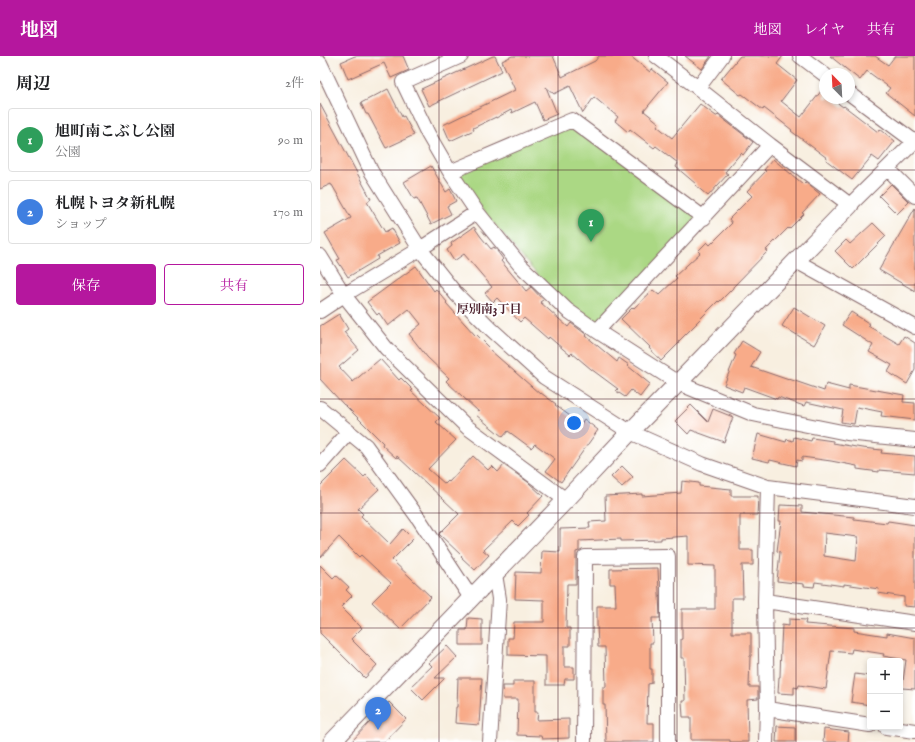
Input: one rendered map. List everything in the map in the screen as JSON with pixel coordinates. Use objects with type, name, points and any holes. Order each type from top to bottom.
[{"type":"street","points":[[461,56],[404,82],[428,134],[450,172],[477,212],[520,265],[567,310],[678,383],[753,414],[847,433],[915,440]]},
{"type":"street","points":[[656,56],[850,205]]},
{"type":"street","points":[[698,88],[722,56]]},
{"type":"street","points":[[800,56],[819,70]]},
{"type":"street","points":[[320,63],[371,171],[420,249],[461,299],[490,329],[544,377],[630,432],[702,464],[768,487],[915,506]]},
{"type":"street","points":[[332,742],[850,205],[915,142],[855,97]]},
{"type":"street","points":[[450,172],[572,120],[704,218]]},
{"type":"street","points":[[597,331],[704,218],[770,145]]},
{"type":"street","points":[[888,169],[915,196]]},
{"type":"street","points":[[320,311],[477,212]]},
{"type":"street","points":[[320,256],[344,295],[386,348],[467,427],[566,500]]},
{"type":"street","points":[[796,261],[915,327]]},
{"type":"street","points":[[320,408],[366,446],[418,519],[471,598]]},
{"type":"street","points":[[320,465],[349,432]]},
{"type":"street","points":[[766,742],[767,709],[765,601],[768,487]]},
{"type":"street","points":[[584,742],[585,557],[668,556],[668,742]]},
{"type":"street","points":[[490,742],[499,599],[495,574]]},
{"type":"street","points":[[765,601],[915,623]]},
{"type":"street","points":[[767,709],[867,725]]},
{"type":"street","points":[[903,729],[915,731]]},
{"type":"green space","points":[[572,120],[704,218],[597,331],[567,310],[450,172]]},
{"type":"building","points":[[355,56],[403,56],[409,70],[391,78],[384,63],[348,79],[341,62]]},
{"type":"building","points":[[495,56],[502,71],[429,106],[421,89]]},
{"type":"building","points":[[512,56],[553,56],[562,77],[595,61],[599,56],[630,56],[650,72],[652,69],[668,82],[644,111],[659,123],[657,126],[672,138],[700,104],[716,116],[718,115],[753,142],[743,155],[741,153],[725,172],[728,174],[708,196],[676,167],[678,163],[656,146],[654,148],[630,129],[628,132],[615,121],[618,117],[594,97],[583,113],[570,86],[554,94],[546,87],[557,114],[543,120],[535,102],[512,113],[511,110],[450,141],[443,125],[515,90],[502,61]]},
{"type":"building","points":[[685,56],[711,56],[702,69]]},
{"type":"building","points":[[740,56],[783,56],[777,64],[797,80],[781,101],[801,117],[819,94],[819,104],[839,104],[843,107],[844,106],[878,132],[880,129],[895,141],[879,161],[872,156],[852,180],[764,108],[763,110],[742,94],[740,95],[721,79]]},
{"type":"building","points":[[830,56],[875,56],[888,65],[895,56],[915,56],[915,116],[886,93],[890,88],[867,71],[860,80],[855,76],[855,68],[845,68]]},
{"type":"building","points":[[388,89],[402,117],[404,116],[414,135],[386,148],[361,103]]},
{"type":"building","points":[[320,104],[371,199],[367,202],[385,232],[392,228],[400,243],[377,256],[378,259],[348,277],[337,260],[340,259],[325,233],[351,218],[331,184],[320,189]]},
{"type":"building","points":[[773,159],[803,184],[805,182],[820,194],[802,213],[804,214],[766,250],[768,251],[719,302],[718,301],[696,323],[661,361],[649,348],[650,347],[621,319],[653,290],[659,295],[677,278],[675,276],[700,253],[698,251],[707,242],[710,245],[732,223],[729,219],[752,196],[747,191],[766,171],[764,170]]},
{"type":"building","points":[[431,166],[446,192],[450,189],[456,201],[447,206],[451,214],[431,224],[417,198],[414,199],[404,182]]},
{"type":"building","points":[[891,184],[909,202],[897,214],[879,196]]},
{"type":"building","points":[[915,208],[915,291],[879,270]]},
{"type":"building","points":[[873,223],[886,236],[853,269],[835,251],[846,240],[850,244]]},
{"type":"building","points":[[474,227],[491,249],[494,247],[503,259],[501,261],[526,291],[531,287],[543,300],[540,302],[568,327],[571,323],[617,362],[619,358],[650,384],[640,397],[631,390],[625,397],[616,391],[618,389],[572,353],[570,355],[549,337],[548,339],[524,318],[520,322],[497,298],[493,302],[485,293],[492,287],[464,254],[454,261],[447,250],[452,246],[451,243]]},
{"type":"building","points":[[416,266],[434,291],[436,289],[447,302],[446,303],[475,335],[476,334],[491,349],[490,350],[540,394],[541,393],[581,424],[584,419],[598,430],[561,482],[546,471],[555,459],[535,444],[531,448],[508,431],[503,437],[476,415],[479,412],[446,381],[449,378],[427,357],[409,334],[421,324],[409,309],[388,326],[379,313],[377,315],[367,302]]},
{"type":"building","points":[[794,307],[825,326],[814,345],[782,326]]},
{"type":"building","points":[[851,312],[870,324],[868,326],[899,344],[904,336],[915,343],[915,370],[907,384],[888,372],[892,365],[869,352],[873,345],[842,325]]},
{"type":"building","points":[[339,314],[348,329],[344,332],[359,350],[339,367],[353,382],[380,359],[399,380],[401,378],[413,390],[411,391],[440,418],[436,422],[456,440],[428,469],[445,484],[448,481],[449,482],[473,456],[488,470],[492,466],[498,472],[504,465],[528,482],[543,496],[527,513],[529,515],[518,526],[513,521],[483,550],[489,555],[475,570],[439,534],[459,514],[397,456],[396,458],[382,445],[383,443],[320,379],[320,326]]},
{"type":"building","points":[[742,341],[760,352],[751,367],[824,391],[826,384],[849,390],[849,385],[904,395],[903,402],[915,403],[915,420],[881,416],[882,412],[857,407],[854,424],[841,422],[843,410],[806,402],[804,406],[778,397],[777,399],[744,387],[742,392],[724,385],[736,355],[734,354]]},
{"type":"building","points":[[691,405],[708,422],[713,409],[733,417],[724,442],[691,430],[688,434],[675,421]]},
{"type":"building","points":[[758,434],[786,442],[787,439],[793,441],[794,437],[811,441],[812,438],[862,448],[882,450],[881,453],[915,456],[915,473],[879,470],[879,472],[857,469],[857,466],[802,457],[802,461],[797,460],[796,466],[770,460],[769,462],[752,458]]},
{"type":"building","points":[[346,460],[364,477],[366,475],[379,489],[358,509],[363,514],[361,516],[390,544],[403,529],[413,539],[392,560],[431,597],[400,629],[372,602],[391,583],[361,555],[359,557],[339,537],[320,558],[320,486]]},
{"type":"building","points":[[622,466],[633,477],[622,487],[611,477]]},
{"type":"building","points":[[682,481],[699,483],[699,486],[731,489],[731,496],[758,496],[757,515],[740,515],[740,550],[753,550],[753,565],[742,565],[743,598],[732,598],[732,633],[751,633],[749,687],[758,687],[758,699],[747,700],[748,742],[730,742],[730,740],[691,740],[691,717],[683,717],[682,701],[685,701],[684,658],[681,658],[682,609],[715,609],[715,566],[688,565],[688,536],[661,538],[661,540],[621,541],[621,539],[579,541],[579,551],[576,552],[576,584],[567,584],[566,628],[570,628],[570,646],[564,646],[564,667],[574,667],[574,679],[565,679],[564,685],[546,685],[546,656],[508,655],[508,638],[513,638],[514,622],[544,622],[544,600],[515,599],[516,572],[541,573],[542,551],[560,552],[560,529],[590,528],[589,522],[606,521],[605,496],[642,494],[642,496],[681,493]]},
{"type":"building","points":[[780,505],[802,506],[802,512],[854,517],[854,519],[887,523],[888,521],[915,525],[915,607],[904,606],[904,597],[878,593],[879,589],[815,582],[814,587],[804,586],[804,584],[777,581],[780,552],[777,551],[781,521],[779,521]],"holes":[[[825,533],[858,537],[856,561],[824,556]]]},
{"type":"building","points":[[320,565],[333,578],[336,575],[349,587],[346,590],[352,596],[341,607],[362,628],[351,639],[377,665],[365,678],[320,633]]},
{"type":"building","points":[[658,568],[660,618],[652,618],[653,643],[650,643],[650,669],[652,669],[652,683],[648,684],[647,723],[654,723],[654,742],[606,742],[605,705],[603,705],[603,687],[606,687],[605,647],[598,647],[597,606],[616,606],[615,584],[610,584],[610,569]]},
{"type":"building","points":[[468,618],[482,619],[482,645],[460,645],[460,630],[467,630]]},
{"type":"building","points":[[789,619],[806,620],[805,624],[854,628],[854,631],[887,636],[887,633],[915,638],[915,689],[903,688],[906,660],[903,659],[903,658],[883,656],[884,654],[852,649],[851,653],[831,651],[826,689],[799,685],[798,688],[794,687],[794,694],[778,693],[782,625],[789,626]]},
{"type":"building","points":[[447,646],[457,657],[435,678],[445,678],[423,700],[410,687],[432,666],[429,663]]},
{"type":"building","points":[[855,674],[867,676],[867,705],[851,702]]},
{"type":"building","points":[[458,678],[482,678],[479,725],[455,723]]},
{"type":"building","points":[[513,681],[535,681],[535,712],[538,712],[537,720],[569,719],[569,738],[542,739],[541,736],[517,735],[518,699],[503,699],[502,686],[513,686]]},
{"type":"building","points":[[389,702],[406,719],[384,742],[351,742]]},
{"type":"building","points":[[777,726],[795,727],[795,742],[776,742]]},
{"type":"building","points":[[824,729],[849,732],[848,742],[823,742]]},
{"type":"place","name":"旭町南こぶし公園","points":[[591,242]]},
{"type":"place","name":"札幌トヨタ新札幌","points":[[378,730]]},
{"type":"district","name":"厚別南3丁目","points":[[489,309]]}]
